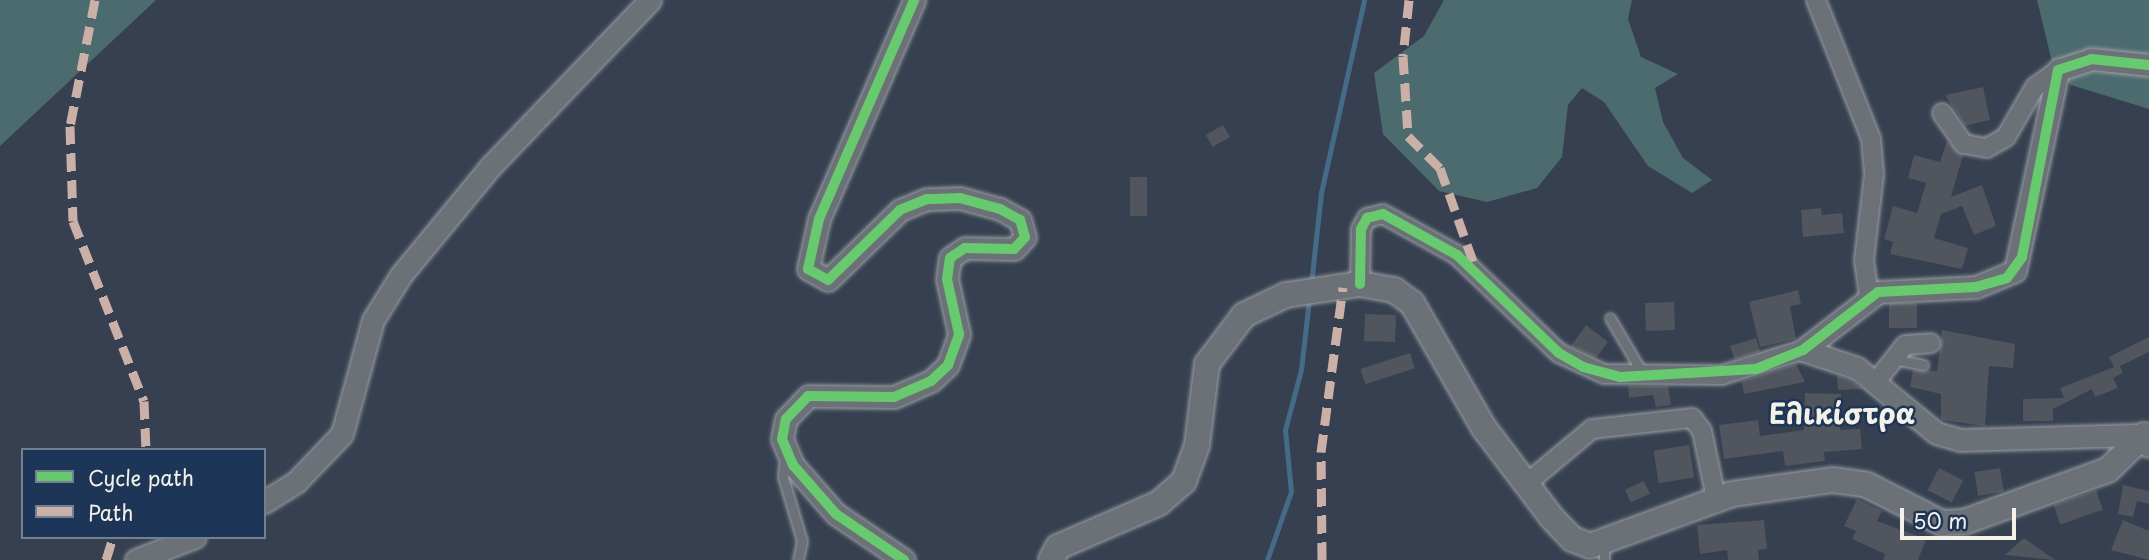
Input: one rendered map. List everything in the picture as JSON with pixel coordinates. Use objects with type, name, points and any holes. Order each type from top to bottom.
[{"type":"main road","points":[[1051,560],[1058,547],[1158,503],[1184,481],[1197,445],[1201,388],[1214,349],[1244,315],[1286,295],[1360,284],[1394,290],[1412,303],[1462,396],[1526,484],[1572,539],[1604,552],[1716,499],[1787,484],[1858,482],[1923,517],[1964,522],[2108,470],[2147,435]]},
{"type":"street","points":[[266,501],[296,482],[342,433],[373,320],[401,275],[490,167],[650,0]]},
{"type":"street","points":[[904,560],[836,514],[786,454],[786,419],[808,396],[894,397],[940,373],[959,334],[947,279],[950,258],[965,248],[1014,248],[1025,237],[1020,220],[1000,209],[960,198],[928,199],[900,210],[838,274],[822,281],[808,269],[819,219],[914,0]]},
{"type":"street","points":[[1816,0],[1871,139],[1874,175],[1864,260],[1870,296]]},
{"type":"street","points":[[1942,113],[1964,144],[1987,148],[2006,137],[2035,87],[2058,71],[2091,59],[2149,65]]},
{"type":"street","points":[[1360,284],[1361,229],[1367,218],[1383,214],[1457,255],[1559,353],[1604,374],[1722,375],[1803,351],[1870,296],[1910,285],[1976,287],[2015,271],[2058,71]]},
{"type":"street","points":[[1878,380],[1905,345],[1931,343]]},
{"type":"street","points":[[1803,351],[1878,380],[1919,421],[1961,440],[2147,435]]},
{"type":"street","points":[[1526,484],[1592,429],[1692,418],[1702,431],[1716,499]]},
{"type":"street","points":[[136,560],[190,539]]},
{"type":"lane","points":[[1610,318],[1643,375]]},
{"type":"lane","points":[[1893,359],[1923,365]]},
{"type":"lane","points":[[786,454],[783,477],[802,541],[798,560]]},
{"type":"green space","points":[[0,0],[156,0],[0,146]]},
{"type":"green space","points":[[1444,0],[1632,0],[1628,19],[1641,57],[1678,74],[1655,88],[1663,122],[1683,158],[1712,180],[1692,193],[1648,166],[1604,102],[1582,88],[1568,105],[1562,157],[1537,188],[1487,202],[1439,191],[1383,134],[1374,73],[1424,36]]},
{"type":"green space","points":[[2037,0],[2149,0],[2149,109],[2071,85],[2052,62]]},
{"type":"building","points":[[1983,87],[1990,120],[1965,126],[1945,95]]},
{"type":"building","points":[[1223,125],[1230,137],[1213,147],[1206,135]]},
{"type":"building","points":[[1947,141],[1963,155],[1951,197],[1982,185],[1996,226],[1974,235],[1962,206],[1941,214],[1934,238],[1968,248],[1962,269],[1890,254],[1893,242],[1884,239],[1893,206],[1917,213],[1926,183],[1908,178],[1914,155],[1940,162]]},
{"type":"building","points":[[1130,177],[1147,177],[1147,216],[1130,216]]},
{"type":"building","points":[[1821,208],[1822,215],[1842,213],[1844,233],[1803,237],[1801,210]]},
{"type":"building","points":[[1798,290],[1801,304],[1790,306],[1796,339],[1760,347],[1749,302]]},
{"type":"building","points":[[1674,302],[1675,330],[1646,331],[1645,303]]},
{"type":"building","points":[[1889,303],[1917,303],[1917,328],[1889,328]]},
{"type":"building","points":[[1365,314],[1396,315],[1395,342],[1364,341]]},
{"type":"building","points":[[1586,325],[1608,342],[1596,358],[1571,346]]},
{"type":"building","points":[[1942,330],[2015,344],[2013,368],[1989,366],[1985,426],[1941,420],[1941,394],[1910,387],[1913,370],[1937,371]]},
{"type":"building","points":[[2149,337],[2149,352],[2120,366],[2123,373],[2113,378],[2118,388],[2095,397],[2092,389],[2053,409],[2053,421],[2023,421],[2023,399],[2064,398],[2060,388],[2114,367],[2109,357]]},
{"type":"building","points":[[1756,338],[1760,351],[1734,359],[1730,346]]},
{"type":"building","points":[[1410,353],[1415,368],[1365,384],[1361,369]]},
{"type":"building","points":[[1796,364],[1805,382],[1744,394],[1742,381]]},
{"type":"building","points":[[1837,375],[1851,380],[1862,389],[1838,390]]},
{"type":"building","points":[[1628,386],[1668,386],[1671,405],[1656,407],[1653,395],[1629,398]]},
{"type":"building","points":[[1805,393],[1841,394],[1840,430],[1860,429],[1862,449],[1824,452],[1825,461],[1785,466],[1783,451],[1724,459],[1719,425],[1758,420],[1760,436],[1804,430]]},
{"type":"building","points":[[1689,445],[1694,478],[1659,483],[1653,451]]},
{"type":"building","points":[[1939,468],[1963,480],[1952,503],[1928,490]]},
{"type":"building","points":[[2000,468],[2004,492],[1978,496],[1974,472]]},
{"type":"building","points":[[1644,481],[1650,494],[1631,503],[1625,490]]},
{"type":"building","points":[[2123,485],[2149,491],[2149,504],[2137,501],[2133,517],[2118,514]]},
{"type":"building","points":[[2096,490],[2103,510],[2060,525],[2053,505]]},
{"type":"building","points":[[1857,499],[1882,511],[1877,521],[1926,539],[1918,560],[1883,560],[1885,554],[1852,539],[1856,531],[1844,526]]},
{"type":"building","points":[[1764,520],[1767,549],[1758,550],[1759,560],[1728,560],[1727,550],[1700,554],[1697,525]]},
{"type":"building","points":[[2123,520],[2149,531],[2149,560],[2111,550]]},
{"type":"building","points":[[2024,538],[2055,560],[2005,555]]},
{"type":"waterway","points":[[1311,284],[1321,193],[1364,0]]},
{"type":"waterway","points":[[1267,560],[1291,492],[1285,430],[1301,370],[1309,300]]},
{"type":"marked path","points":[[95,0],[70,126],[73,221],[144,401],[146,448]]},
{"type":"marked path","points":[[1409,0],[1403,56],[1408,136],[1440,168],[1475,267]]},
{"type":"marked path","points":[[1322,560],[1321,452],[1343,287]]},
{"type":"marked path","points":[[106,560],[112,539]]},
{"type":"cycle path","points":[[904,560],[836,514],[793,465],[782,439],[786,419],[808,396],[894,397],[931,381],[948,365],[959,334],[947,279],[950,258],[965,248],[1014,249],[1025,237],[1020,220],[1000,209],[960,198],[927,199],[900,210],[828,280],[808,269],[819,219],[914,0]]},
{"type":"cycle path","points":[[1360,284],[1361,229],[1367,218],[1383,214],[1457,255],[1559,353],[1583,367],[1620,377],[1756,369],[1803,350],[1878,292],[1976,287],[2007,278],[2022,257],[2058,70],[2091,59],[2149,65]]},
{"type":"district","name":"Ελικίστρα","points":[[1842,413]]}]
